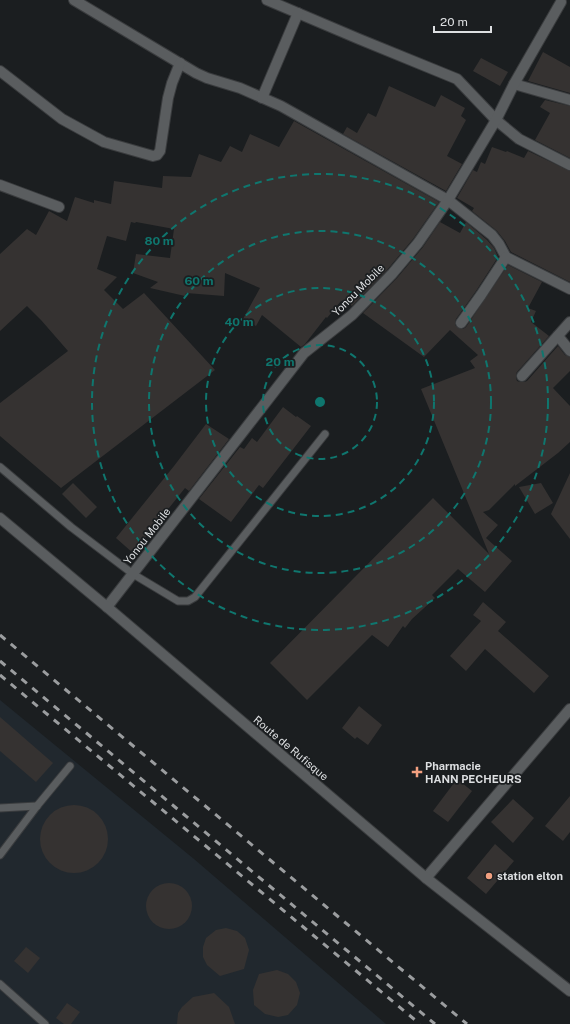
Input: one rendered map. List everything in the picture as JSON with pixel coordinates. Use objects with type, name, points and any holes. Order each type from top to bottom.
[{"type":"street","points":[[74,0],[196,73],[240,88],[297,114],[448,200],[492,235],[506,257],[570,289]]},
{"type":"street","points":[[267,0],[457,79],[496,120],[519,139],[570,165]]},
{"type":"street","name":"Yonou Mobile","points":[[107,607],[304,353],[352,315],[392,274],[418,243],[448,200],[496,120],[560,1]]},
{"type":"street","points":[[262,98],[298,13]]},
{"type":"street","points":[[0,71],[62,119],[104,142],[153,156],[157,155],[160,151],[168,98],[180,63]]},
{"type":"street","points":[[514,84],[570,100]]},
{"type":"street","points":[[0,185],[59,207]]},
{"type":"street","points":[[461,323],[506,257]]},
{"type":"street","points":[[522,376],[570,322]]},
{"type":"street","points":[[558,336],[570,350]]},
{"type":"street","name":"Route de Rufisque","points":[[0,518],[426,878],[570,991]]},
{"type":"street","points":[[426,878],[570,709]]},
{"type":"lane","points":[[0,466],[71,527],[133,574],[178,601],[188,601],[196,597],[325,434]]},
{"type":"lane","points":[[0,855],[37,806],[70,766]]},
{"type":"lane","points":[[0,808],[37,806]]},
{"type":"lane","points":[[0,984],[44,1024]]},
{"type":"shaded area","points":[[0,700],[194,859],[386,1024],[0,1024]]},
{"type":"building","points":[[543,52],[570,67],[570,93],[528,81]]},
{"type":"building","points":[[481,58],[508,72],[500,86],[473,71]]},
{"type":"building","points":[[389,86],[435,107],[441,95],[465,108],[461,116],[466,120],[447,156],[462,164],[446,191],[343,134],[347,127],[357,133],[368,113],[376,117]]},
{"type":"building","points":[[545,100],[570,106],[570,158],[535,140],[550,113],[540,107]]},
{"type":"building","points":[[294,121],[439,202],[413,239],[387,270],[352,306],[341,301],[301,347],[262,315],[256,326],[243,319],[260,288],[225,273],[224,296],[186,293],[185,296],[150,288],[158,282],[133,273],[136,254],[170,258],[174,229],[131,222],[126,241],[107,236],[97,269],[117,277],[104,290],[123,309],[144,293],[215,370],[61,488],[0,436],[0,403],[68,351],[27,306],[0,331],[0,254],[27,229],[36,235],[49,211],[67,221],[75,197],[94,203],[94,200],[111,204],[114,181],[162,188],[163,176],[191,177],[199,154],[221,162],[230,146],[242,152],[250,134],[279,147]]},
{"type":"building","points":[[492,147],[524,158],[528,151],[570,171],[570,282],[511,252],[497,231],[472,211],[474,208],[457,198],[473,170],[477,172],[481,162],[485,164]]},
{"type":"building","points":[[440,222],[460,233],[466,222],[487,240],[494,248],[498,257],[456,319],[455,325],[458,328],[463,329],[466,327],[508,265],[542,282],[528,308],[536,311],[531,322],[549,336],[517,372],[516,378],[517,381],[520,382],[527,381],[558,346],[565,355],[570,357],[570,371],[553,388],[570,406],[570,442],[515,486],[515,484],[489,510],[483,512],[498,525],[486,538],[512,561],[485,592],[458,569],[432,595],[435,598],[412,619],[405,628],[403,626],[388,647],[372,635],[307,700],[270,663],[433,498],[489,554],[421,389],[475,368],[470,361],[478,355],[450,330],[424,357],[363,313],[397,278],[423,247]]},
{"type":"building","points":[[283,407],[311,426],[263,488],[259,485],[231,522],[199,499],[240,447],[244,449],[252,438],[257,442]]},
{"type":"building","points":[[206,424],[229,439],[189,491],[185,488],[133,553],[116,538]]},
{"type":"building","points":[[570,473],[570,539],[551,514]]},
{"type":"building","points":[[73,483],[97,507],[86,518],[62,494]]},
{"type":"building","points":[[541,483],[553,503],[535,514],[519,487]]},
{"type":"building","points":[[483,602],[506,622],[498,631],[549,676],[534,693],[485,649],[466,671],[450,656],[481,621],[473,615]]},
{"type":"building","points":[[359,706],[382,725],[368,745],[357,737],[355,739],[342,728]]},
{"type":"building","points":[[0,717],[53,763],[36,782],[0,751]]},
{"type":"building","points":[[457,779],[472,791],[448,822],[433,811]]},
{"type":"building","points":[[570,796],[570,832],[563,841],[545,826]]},
{"type":"building","points":[[513,799],[534,818],[513,843],[491,822]]},
{"type":"building","points":[[67,805],[81,805],[93,810],[103,820],[108,832],[108,846],[103,858],[93,868],[81,873],[67,873],[55,868],[45,858],[40,846],[40,832],[45,820],[55,810]]},
{"type":"building","points":[[495,844],[514,861],[486,894],[467,878]]},
{"type":"building","points":[[169,883],[182,887],[188,893],[192,906],[188,919],[182,925],[169,929],[156,925],[150,919],[146,906],[150,893],[156,887]]},
{"type":"building","points":[[226,928],[237,931],[245,938],[249,950],[244,969],[220,976],[207,965],[203,957],[203,947],[206,938],[216,930]]},
{"type":"building","points":[[26,947],[40,958],[28,973],[14,961]]},
{"type":"building","points":[[277,970],[288,974],[296,982],[300,993],[297,1005],[288,1015],[278,1017],[265,1014],[254,1005],[253,990],[259,974]]},
{"type":"building","points":[[214,993],[229,1007],[235,1024],[177,1024],[178,1013],[193,997]]},
{"type":"building","points":[[67,1003],[80,1012],[71,1024],[64,1024],[56,1018]]},
{"type":"railway","points":[[0,635],[467,1024]]},
{"type":"railway","points":[[0,661],[435,1024]]},
{"type":"railway","points":[[0,675],[420,1024]]},
{"type":"place","name":"Pharmacie HANN PECHEURS","points":[[417,772]]},
{"type":"place","name":"station elton","points":[[489,876]]}]
